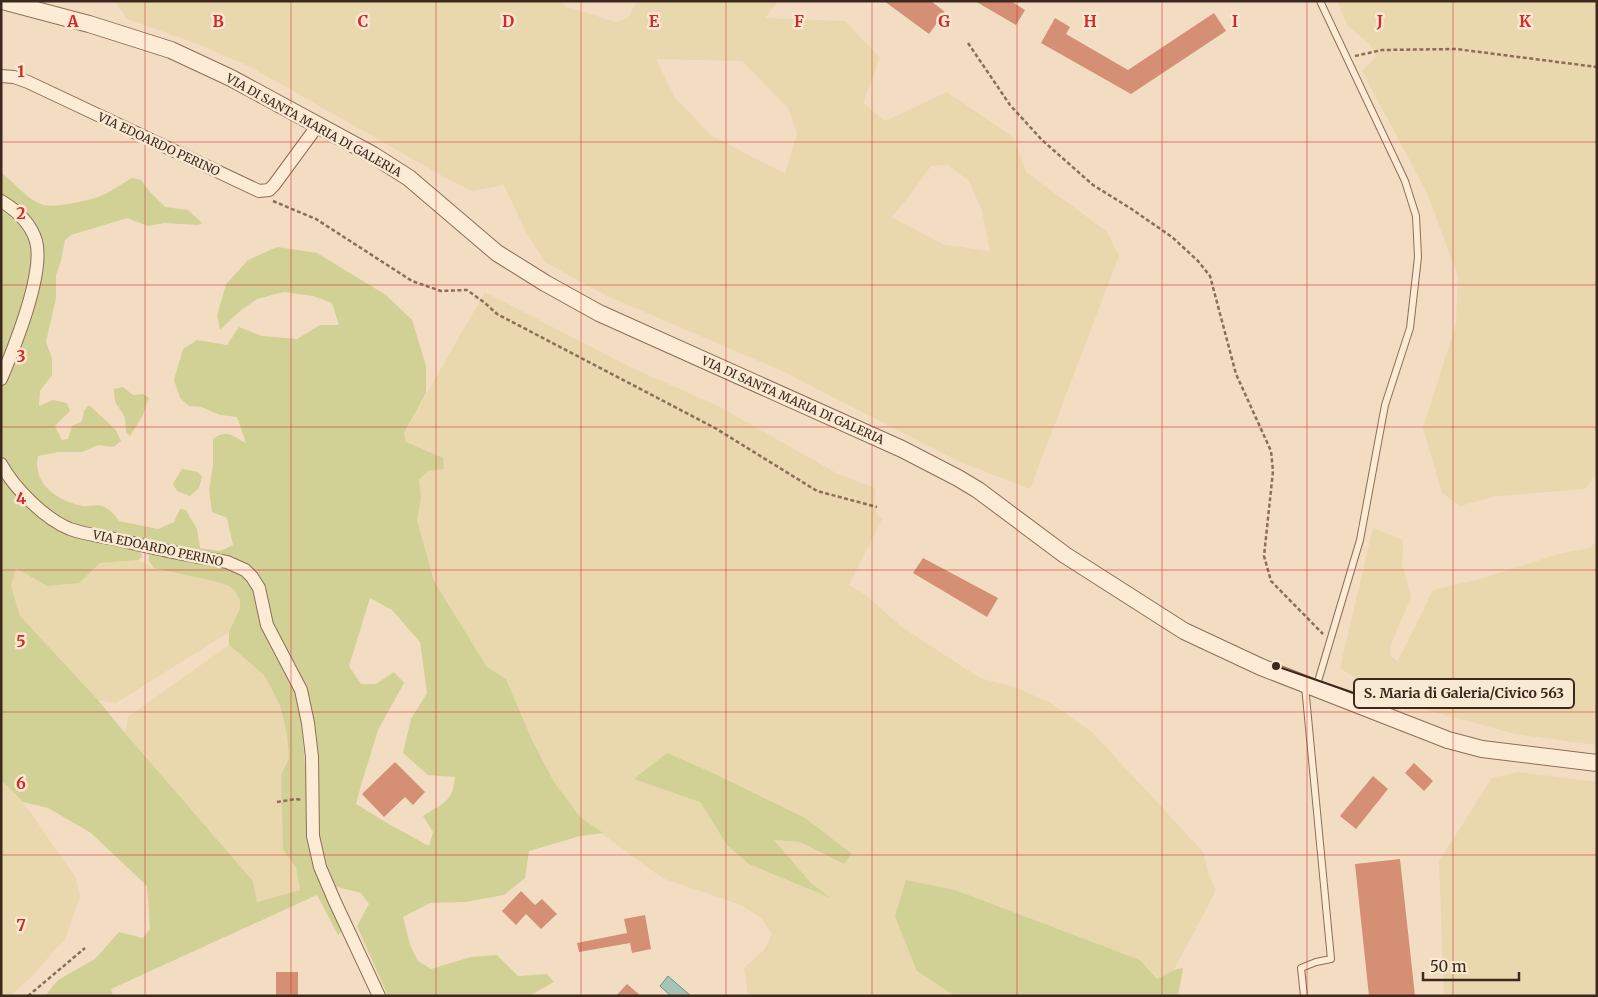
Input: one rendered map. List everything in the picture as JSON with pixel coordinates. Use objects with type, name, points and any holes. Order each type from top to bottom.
[{"type":"street","name":"VIA DI SANTA MARIA DI GALERIA","points":[[2,1],[89,24],[171,50],[231,78],[318,124],[409,178],[497,253],[545,283],[599,312],[902,449],[958,478],[978,490],[1065,555],[1184,631],[1261,667],[1448,740],[1482,749],[1597,763]]},
{"type":"street","name":"VIA EDOARDO PERINO","points":[[1,76],[14,77],[28,82],[254,189],[264,191]]},
{"type":"street","points":[[264,191],[274,185],[318,124]]},
{"type":"street","points":[[1,201],[14,210],[30,229],[36,240],[38,261],[24,318],[1,379]]},
{"type":"street","name":"VIA EDOARDO PERINO","points":[[1,464],[6,474],[24,494],[57,522],[71,529],[133,544],[227,562],[241,567],[252,577],[262,594],[267,625],[300,690],[308,723],[312,757],[313,836],[320,867],[379,996]]},
{"type":"lane","points":[[1304,996],[1301,968],[1331,959],[1310,686],[1330,641],[1360,540],[1385,405],[1410,328],[1418,257],[1416,216],[1405,181],[1320,1]]},
{"type":"path","points":[[968,43],[1010,105],[1042,140],[1093,185],[1172,237],[1198,261],[1210,276],[1236,374],[1271,451],[1273,471],[1264,556],[1271,581],[1330,641]]},
{"type":"path","points":[[1347,58],[1382,50],[1402,48],[1456,49],[1597,67]]},
{"type":"path","points":[[264,191],[275,202],[316,219],[412,281],[441,291],[467,290],[497,314],[715,428],[817,491],[877,507]]},
{"type":"path","points":[[277,802],[296,799],[312,803]]},
{"type":"path","points":[[28,996],[85,948]]},
{"type":"shaded area","points":[[118,1],[560,1],[567,7],[616,22],[628,18],[637,1],[778,1],[765,18],[845,21],[880,58],[863,103],[885,121],[947,92],[1013,137],[1026,172],[1106,231],[1119,256],[1030,489],[958,461],[780,370],[607,296],[545,262],[526,232],[504,185],[473,191],[446,178],[249,66],[195,43],[127,19],[117,4]],"holes":[[[656,59],[742,61],[788,108],[797,133],[785,174],[711,135],[675,98]],[[948,165],[969,181],[982,211],[990,251],[945,245],[891,217],[931,166]]]},
{"type":"shaded area","points":[[1337,1],[1597,1],[1597,473],[1585,489],[1497,496],[1460,506],[1442,493],[1423,428],[1456,324],[1458,276],[1427,193],[1362,71],[1376,57],[1370,44],[1348,26]]},
{"type":"shaded area","points":[[485,292],[630,367],[720,407],[838,474],[875,488],[874,504],[877,515],[882,519],[849,585],[864,594],[903,628],[980,678],[1014,687],[1049,702],[1092,732],[1204,853],[1208,872],[1216,890],[1174,970],[1158,979],[1140,960],[955,890],[906,880],[917,971],[955,996],[748,996],[744,968],[764,950],[772,934],[761,918],[741,905],[662,878],[581,818],[554,782],[532,740],[506,679],[487,667],[434,581],[417,520],[421,499],[419,479],[429,471],[444,469],[406,443],[404,433]],"holes":[[[635,779],[851,854],[844,864],[800,842],[774,840],[811,883],[829,896],[727,845],[700,802]]]},
{"type":"shaded area","points":[[1373,528],[1403,540],[1402,564],[1411,597],[1391,644],[1390,656],[1398,661],[1433,590],[1480,579],[1559,554],[1589,548],[1597,541],[1597,745],[1515,734],[1387,699],[1340,668]]},
{"type":"shaded area","points":[[138,560],[154,568],[229,586],[235,591],[240,600],[240,608],[229,632],[116,703],[98,700],[20,617],[11,586],[16,568],[79,583],[100,563]]},
{"type":"shaded area","points":[[229,645],[264,675],[280,705],[287,735],[289,758],[281,775],[283,850],[296,868],[300,890],[257,902],[253,881],[125,733],[128,717]]},
{"type":"shaded area","points":[[1518,772],[1597,782],[1597,996],[1444,996],[1439,861],[1492,778]]},
{"type":"shaded area","points":[[1,780],[23,802],[76,878],[80,897],[65,939],[32,976],[10,996],[1,996]]},
{"type":"shaded area","points":[[668,976],[691,996],[671,996],[660,986]]},
{"type":"green space","points":[[1,173],[36,202],[53,206],[98,197],[132,178],[141,180],[165,207],[188,210],[202,223],[198,225],[164,223],[148,226],[127,218],[71,235],[65,240],[56,275],[56,298],[46,342],[52,358],[52,375],[40,391],[39,406],[53,400],[67,403],[70,411],[55,426],[62,440],[68,439],[72,426],[82,421],[84,411],[89,405],[116,430],[121,441],[114,447],[98,445],[82,452],[58,452],[38,456],[37,466],[43,483],[56,495],[73,504],[102,506],[112,512],[119,521],[158,529],[174,522],[180,509],[186,510],[197,529],[200,548],[220,551],[233,545],[227,518],[212,512],[209,490],[213,465],[213,439],[226,434],[246,443],[237,417],[220,415],[201,407],[189,406],[180,398],[174,380],[183,349],[197,340],[227,345],[239,327],[262,336],[297,339],[320,325],[339,325],[332,303],[313,296],[284,292],[257,299],[240,311],[220,330],[217,316],[226,284],[248,260],[277,247],[317,253],[386,295],[412,320],[426,366],[426,393],[404,433],[406,442],[443,458],[444,469],[429,471],[419,479],[421,499],[417,520],[434,581],[487,667],[506,679],[532,740],[554,782],[581,818],[603,833],[580,836],[529,851],[525,878],[504,895],[465,902],[430,903],[403,917],[410,945],[418,961],[431,969],[471,957],[497,955],[518,976],[547,974],[554,982],[529,996],[388,996],[357,926],[369,904],[361,893],[333,886],[320,840],[315,749],[274,628],[267,594],[255,572],[235,559],[230,561],[73,526],[58,518],[26,492],[5,464],[1,453],[1,390],[15,353],[38,242],[1,197]],"holes":[[[370,598],[392,610],[420,642],[427,693],[411,719],[403,753],[428,775],[455,777],[454,786],[449,797],[441,805],[423,816],[433,832],[429,846],[356,804],[378,730],[404,683],[394,672],[376,684],[361,684],[349,666]]]},
{"type":"green space","points":[[1,208],[15,217],[25,229],[32,253],[31,268],[21,308],[1,368]]},
{"type":"green space","points":[[123,387],[133,395],[143,394],[149,398],[142,417],[130,436],[126,432],[125,417],[115,402],[114,389]]},
{"type":"green space","points":[[182,469],[198,472],[202,477],[199,488],[190,496],[177,491],[173,484]]},
{"type":"green space","points":[[1,474],[22,502],[43,520],[141,550],[142,557],[138,560],[100,563],[79,583],[47,586],[16,568],[11,586],[20,616],[98,700],[253,881],[257,902],[300,890],[296,868],[283,850],[281,775],[289,758],[287,735],[280,705],[264,675],[229,645],[229,632],[240,608],[240,600],[235,591],[229,586],[218,582],[154,568],[149,561],[149,550],[222,564],[248,577],[292,681],[300,708],[306,778],[306,807],[311,850],[343,930],[338,935],[317,895],[111,989],[113,996],[45,996],[58,980],[95,959],[119,932],[143,938],[150,929],[147,886],[91,833],[48,808],[23,802],[1,780]]},
{"type":"green space","points":[[667,753],[805,818],[852,854],[844,864],[800,842],[774,840],[811,883],[831,898],[749,864],[727,845],[700,802],[634,779]]},
{"type":"green space","points":[[906,880],[955,890],[1140,960],[1157,979],[1174,970],[1183,968],[1178,996],[955,996],[917,971],[895,916]]},
{"type":"building","points":[[884,1],[931,1],[945,12],[929,34]]},
{"type":"building","points":[[975,1],[1011,1],[1025,10],[1016,25]]},
{"type":"building","points":[[1214,13],[1226,31],[1131,94],[1041,43],[1055,18],[1070,27],[1066,34],[1128,70]]},
{"type":"building","points":[[923,558],[998,598],[987,617],[913,573]]},
{"type":"building","points":[[395,762],[425,792],[413,805],[405,797],[384,817],[362,794]]},
{"type":"building","points":[[1414,763],[1433,781],[1424,791],[1405,773]]},
{"type":"building","points":[[1373,776],[1388,789],[1356,829],[1340,816]]},
{"type":"building","points":[[1400,859],[1415,996],[1369,996],[1355,864]]},
{"type":"building","points":[[521,891],[535,905],[542,899],[557,914],[541,929],[526,914],[516,925],[502,911]]},
{"type":"building","points":[[645,915],[651,949],[632,953],[630,943],[579,952],[577,943],[627,933],[624,919]]},
{"type":"building","points":[[276,972],[298,972],[298,996],[276,996]]},
{"type":"building","points":[[627,984],[641,996],[616,996]]},
{"type":"place","name":"S. Maria di Galeria/Civico 563","points":[[1276,666]]}]
